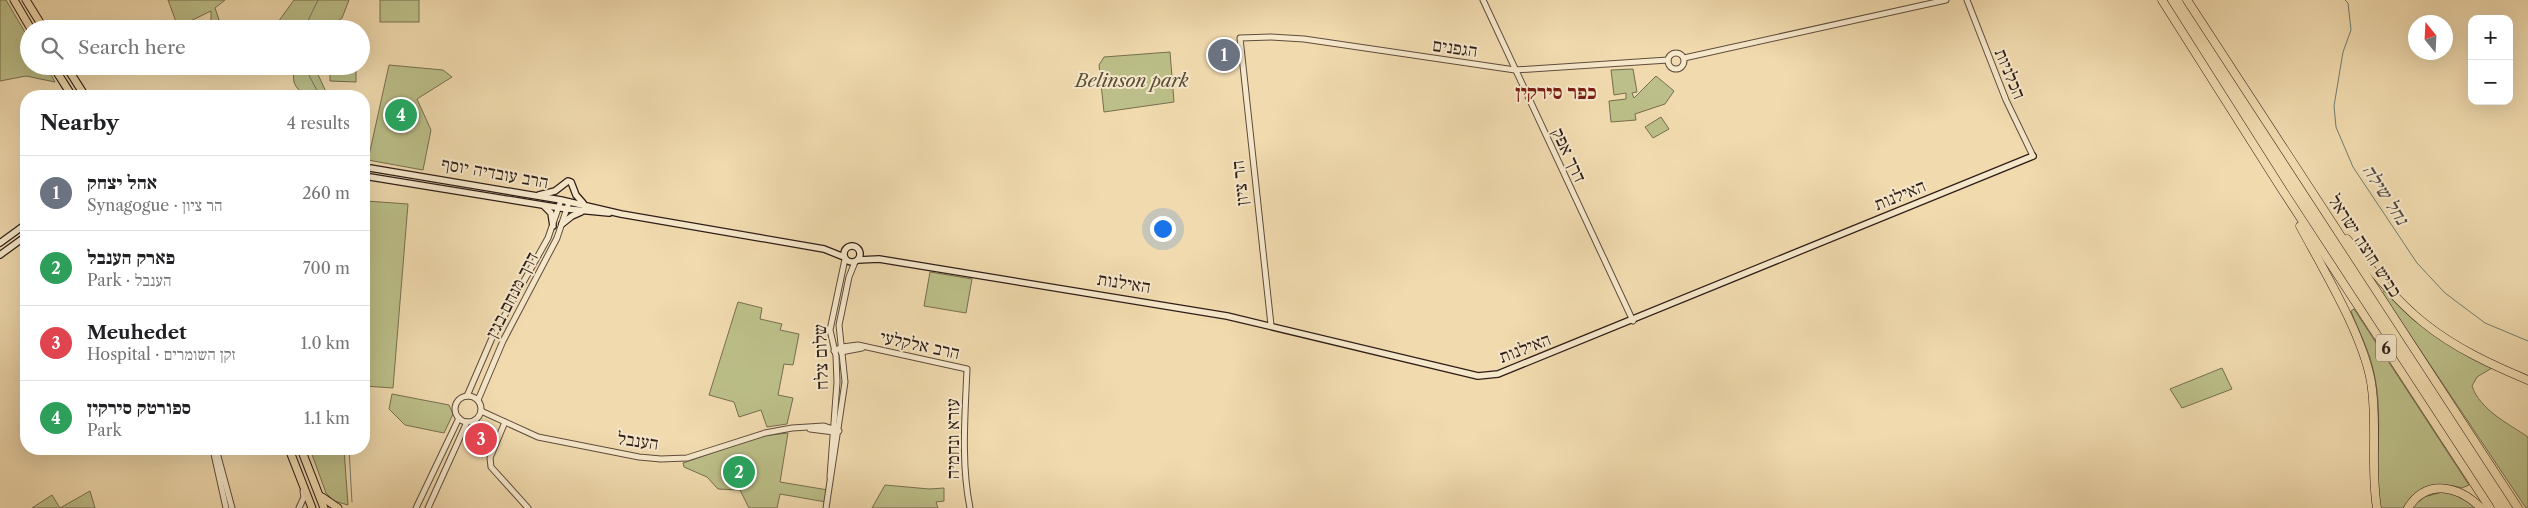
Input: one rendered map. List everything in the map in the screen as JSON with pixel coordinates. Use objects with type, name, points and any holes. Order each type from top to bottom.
[{"type":"highway","points":[[14,0],[26,20]]},
{"type":"highway","points":[[26,0],[38,20]]},
{"type":"highway","name":"6","points":[[2162,0],[2281,188],[2490,508]]},
{"type":"highway","name":"כביש חוצה ישראל","points":[[2187,0],[2518,508]]},
{"type":"highway","points":[[59,75],[68,90]]},
{"type":"highway","points":[[72,75],[81,90]]},
{"type":"highway","points":[[2281,188],[2332,287],[2367,366],[2374,409],[2374,490],[2377,508]]},
{"type":"highway","points":[[2318,202],[2369,267],[2423,322],[2476,356],[2528,380]]},
{"type":"highway","points":[[292,455],[312,508]]},
{"type":"highway","points":[[303,455],[324,508]]},
{"type":"highway","points":[[2408,508],[2422,494],[2446,488],[2461,492],[2481,508]]},
{"type":"highway","points":[[317,489],[323,499],[338,508]]},
{"type":"main road","name":"האילנות","points":[[879,259],[1126,298],[1271,325],[1478,376],[1498,374],[1633,321],[2033,156]]},
{"type":"main road","name":"הרב עובדיה יוסף","points":[[370,168],[561,200],[621,214],[824,249],[846,248]]},
{"type":"main road","name":"הרב עובדיה יוסף","points":[[370,177],[583,212],[621,214]]},
{"type":"main road","points":[[534,196],[555,190],[568,181],[571,182],[578,199],[587,205]]},
{"type":"main road","points":[[540,205],[551,213],[553,226]]},
{"type":"main road","points":[[562,224],[572,216],[583,212]]},
{"type":"main road","points":[[0,242],[20,228]]},
{"type":"main road","points":[[0,255],[20,240]]},
{"type":"main road","points":[[854,246],[879,259],[848,262],[844,258],[846,248],[854,246]]},
{"type":"main road","name":"הרב עובדיה יוסף","points":[[824,249],[844,258]]},
{"type":"main road","points":[[857,261],[859,250]]},
{"type":"street","name":"דרך אפק","points":[[1484,0],[1633,321]]},
{"type":"street","points":[[1684,58],[1946,0]]},
{"type":"street","name":"הכלניות","points":[[1966,0],[2006,100],[2033,156]]},
{"type":"street","name":"הגפנים","points":[[1240,38],[1304,39],[1515,70],[1668,60]]},
{"type":"street","name":"הר ציון","points":[[1240,38],[1271,325]]},
{"type":"street","points":[[1675,53],[1680,54],[1684,58],[1684,65],[1678,69],[1670,67],[1668,60],[1675,53]]},
{"type":"street","name":"דרך מנחם בגין","points":[[467,396],[492,338],[553,226],[561,200]]},
{"type":"street","name":"דרך מנחם בגין","points":[[478,400],[503,341],[562,224],[568,202]]},
{"type":"street","name":"שלום צלח","points":[[826,508],[831,485],[837,375],[830,330],[844,258]]},
{"type":"street","name":"שלום צלח","points":[[835,430],[845,382],[839,330],[840,314],[857,261]]},
{"type":"street","name":"הרב אלקלעי","points":[[834,352],[858,345],[967,369]]},
{"type":"street","name":"עזרא ונחמיה","points":[[967,369],[964,436],[966,483],[970,508]]},
{"type":"street","points":[[428,508],[467,422],[478,418],[481,411],[478,400],[467,396],[457,404],[456,411],[459,418],[467,422]]},
{"type":"street","name":"הענבל","points":[[481,411],[538,437],[638,457],[673,460],[701,454],[765,433],[792,428],[805,428]]},
{"type":"street","points":[[805,428],[820,426],[830,421],[835,414]]},
{"type":"street","points":[[416,507],[459,418]]},
{"type":"street","points":[[505,422],[490,458],[491,467],[528,508]]},
{"type":"street","points":[[820,426],[835,430]]},
{"type":"street","points":[[805,428],[835,430]]},
{"type":"street","points":[[216,455],[226,508]]},
{"type":"street","points":[[217,455],[232,508]]},
{"type":"street","points":[[299,508],[304,497],[302,480]]},
{"type":"green space","points":[[0,0],[6,0],[20,24],[20,75],[51,75],[55,82],[26,76],[0,81]]},
{"type":"green space","points":[[168,0],[225,0],[215,8],[219,20],[211,20],[211,11],[192,20],[175,20]]},
{"type":"green space","points":[[294,0],[349,0],[342,18],[339,20],[280,20]]},
{"type":"green space","points":[[380,0],[419,0],[419,22],[380,22]]},
{"type":"green space","name":"Belinson park","points":[[1170,52],[1174,102],[1104,112],[1099,65],[1104,57]]},
{"type":"green space","points":[[389,65],[443,70],[452,77],[417,99],[431,130],[423,170],[370,160],[370,151]]},
{"type":"green space","points":[[1633,69],[1637,92],[1632,93],[1634,98],[1656,76],[1674,91],[1665,104],[1635,114],[1636,120],[1611,122],[1609,101],[1626,99],[1626,93],[1614,95],[1611,70]]},
{"type":"green space","points":[[294,75],[318,75],[325,90],[299,90],[294,82]]},
{"type":"green space","points":[[330,75],[356,75],[356,82],[330,81]]},
{"type":"green space","points":[[1661,117],[1669,129],[1653,138],[1645,127]]},
{"type":"green space","points":[[370,201],[408,204],[393,388],[370,386]]},
{"type":"green space","points":[[930,272],[972,279],[966,313],[924,306]]},
{"type":"green space","points":[[2385,290],[2427,330],[2492,368],[2477,377],[2472,386],[2476,395],[2488,409],[2528,437],[2528,508],[2526,508],[2382,293]]},
{"type":"green space","points":[[738,302],[762,308],[760,319],[782,324],[780,330],[799,334],[793,365],[784,364],[778,395],[793,398],[787,424],[767,427],[761,410],[739,417],[734,402],[709,395]]},
{"type":"green space","points":[[2354,309],[2469,485],[2462,488],[2445,485],[2429,488],[2415,495],[2403,508],[2380,508],[2378,491],[2379,421],[2376,386],[2369,355],[2351,311]]},
{"type":"green space","points":[[2222,368],[2232,389],[2182,408],[2170,389]]},
{"type":"green space","points":[[392,394],[449,405],[453,414],[444,433],[405,425],[389,409]]},
{"type":"green space","points":[[788,433],[780,482],[828,490],[826,502],[780,494],[777,508],[749,508],[740,490],[718,489],[707,477],[684,467],[683,463],[762,436]]},
{"type":"green space","points":[[312,455],[344,455],[348,505],[334,501],[326,493]]},
{"type":"green space","points":[[885,485],[929,489],[944,488],[944,501],[936,502],[938,508],[872,508]]},
{"type":"green space","points":[[90,491],[95,508],[60,508]]},
{"type":"green space","points":[[2446,491],[2460,494],[2476,508],[2411,508],[2424,497]]},
{"type":"green space","points":[[52,495],[60,508],[32,508]]},
{"type":"waterway","points":[[308,20],[318,0]]},
{"type":"waterway","name":"נחל שילה","points":[[2345,0],[2348,3],[2351,30],[2343,52],[2334,106],[2336,127],[2353,167],[2417,263],[2445,293],[2485,323],[2528,341]]},
{"type":"waterway","points":[[309,75],[317,90]]},
{"type":"waterway","points":[[349,455],[352,502]]},
{"type":"place","name":"אהל יצחק","points":[[1224,55]]},
{"type":"place","name":"ספורטק סירקין","points":[[401,115]]},
{"type":"place","name":"Meuhedet","points":[[481,439]]},
{"type":"place","name":"פארק הענבל","points":[[739,472]]},
{"type":"district","name":"כפר סירקין","points":[[1556,92]]}]
